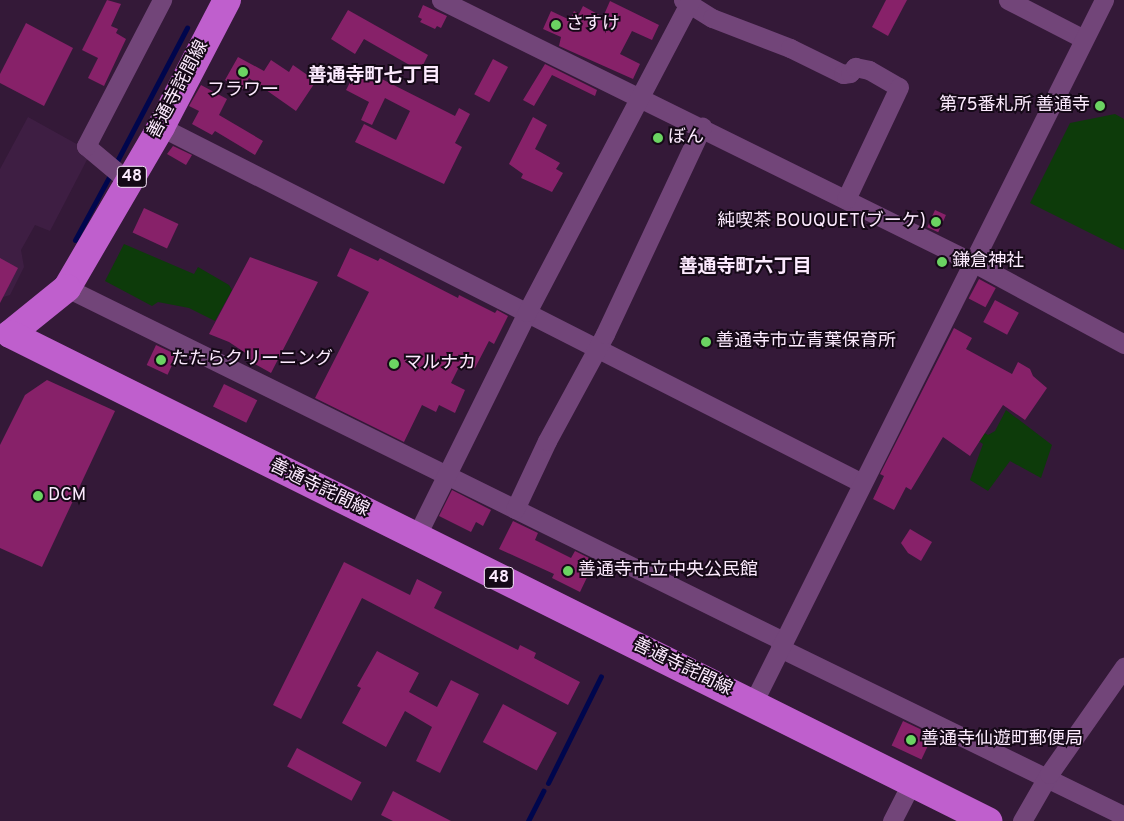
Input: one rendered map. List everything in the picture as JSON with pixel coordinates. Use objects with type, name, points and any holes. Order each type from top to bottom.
[{"type":"main road","name":"善通寺詫間線","points":[[226,0],[161,127],[67,288],[10,334],[988,821]]},
{"type":"street","points":[[129,182],[86,146],[162,0]]},
{"type":"street","points":[[440,0],[641,96],[972,262],[1124,344]]},
{"type":"street","points":[[1008,0],[1084,39]]},
{"type":"street","points":[[753,703],[860,482],[1104,0]]},
{"type":"street","points":[[416,537],[526,312],[641,96],[688,2],[712,18],[790,48],[843,74],[850,73],[854,67],[869,70],[898,88],[846,199]]},
{"type":"street","points":[[161,127],[860,482]]},
{"type":"street","points":[[515,509],[547,441],[598,348],[702,127]]},
{"type":"street","points":[[67,288],[445,478],[515,509],[1124,816]]},
{"type":"street","points":[[1022,821],[1047,778],[1124,667]]},
{"type":"street","points":[[892,821],[912,782]]},
{"type":"shaded area","points":[[28,117],[91,152],[50,231],[35,225],[21,250],[24,267],[10,295],[0,298],[0,169]]},
{"type":"green space","name":"第75番札所 善通寺","points":[[1115,114],[1124,119],[1124,250],[1030,203],[1070,123]]},
{"type":"green space","points":[[124,244],[194,274],[198,267],[229,285],[232,290],[215,321],[189,308],[158,302],[152,306],[105,281]]},
{"type":"green space","points":[[1006,410],[1052,445],[1041,478],[1010,461],[988,491],[970,480],[983,444],[953,424],[970,424],[988,435],[995,431]]},
{"type":"building","points":[[107,0],[121,4],[111,26],[118,29],[116,33],[126,39],[104,86],[88,78],[98,58],[82,50]]},
{"type":"building","points":[[886,0],[907,0],[888,36],[872,27]]},
{"type":"building","points":[[610,1],[659,25],[652,40],[632,31],[620,54],[640,64],[633,79],[559,46],[561,37],[543,29],[551,11],[570,20],[574,11],[579,14],[583,6],[603,17]]},
{"type":"building","points":[[423,5],[447,16],[441,28],[437,26],[435,29],[420,22],[422,19],[418,17]]},
{"type":"building","points":[[348,10],[428,55],[420,71],[364,39],[355,54],[331,39]]},
{"type":"building","points":[[26,23],[73,48],[44,106],[0,83],[0,74]]},
{"type":"building","points":[[238,57],[264,71],[271,60],[289,72],[293,65],[316,81],[296,111],[249,78],[243,89],[225,80]]},
{"type":"building","points":[[493,59],[508,67],[489,102],[474,94]]},
{"type":"building","points":[[545,64],[597,90],[595,96],[552,75],[534,106],[523,100]]},
{"type":"building","points":[[358,67],[455,116],[459,108],[470,114],[455,143],[462,147],[444,184],[355,142],[364,124],[396,140],[410,111],[385,98],[372,125],[361,120],[369,102],[346,90]]},
{"type":"building","points":[[201,85],[227,99],[219,115],[263,141],[255,155],[215,131],[212,135],[192,124],[199,111],[189,106]]},
{"type":"building","points":[[533,117],[547,125],[535,149],[560,163],[556,169],[563,173],[552,192],[521,178],[523,174],[509,164]]},
{"type":"building","points":[[173,146],[192,155],[186,165],[167,154]]},
{"type":"building","points":[[144,208],[178,224],[167,249],[133,232]]},
{"type":"building","name":"純喫茶 BOUQUET(ブーケ)","points":[[935,210],[946,215],[938,232],[927,227]]},
{"type":"building","points":[[350,248],[378,261],[380,258],[458,298],[459,295],[495,313],[497,310],[508,316],[494,344],[489,341],[475,368],[462,361],[451,383],[465,390],[455,413],[439,405],[436,412],[422,405],[404,442],[315,398],[369,292],[337,276]]},
{"type":"building","points":[[250,257],[318,282],[271,373],[248,360],[250,356],[229,342],[209,334]]},
{"type":"building","points":[[0,258],[18,268],[0,303]]},
{"type":"building","points":[[979,279],[996,288],[985,307],[969,298]]},
{"type":"building","points":[[995,300],[1019,313],[1007,335],[983,322]]},
{"type":"building","points":[[954,328],[972,338],[966,349],[1012,374],[1018,362],[1030,369],[1033,376],[1047,388],[1025,420],[1003,405],[970,456],[943,437],[911,490],[906,487],[894,510],[873,499],[884,476],[880,474]]},
{"type":"building","points":[[156,345],[177,355],[168,375],[147,365]]},
{"type":"building","name":"DCM","points":[[47,380],[115,411],[42,567],[0,548],[0,445],[25,395]]},
{"type":"building","points":[[224,384],[257,400],[246,423],[213,406]]},
{"type":"building","points":[[452,490],[491,510],[483,526],[476,522],[471,532],[439,516]]},
{"type":"building","points":[[513,521],[538,533],[535,540],[571,558],[575,551],[589,558],[586,564],[592,567],[580,592],[552,578],[554,574],[499,549]]},
{"type":"building","points":[[910,529],[932,542],[921,561],[908,553],[901,543]]},
{"type":"building","points":[[344,562],[410,595],[417,579],[442,592],[434,608],[518,650],[520,645],[536,653],[534,658],[580,682],[568,705],[362,598],[301,719],[273,705]]},
{"type":"building","points":[[377,651],[419,673],[409,692],[437,707],[451,680],[479,694],[440,773],[416,761],[432,727],[405,711],[386,747],[342,723],[361,688],[357,686]]},
{"type":"building","points":[[503,704],[557,733],[537,771],[483,742]]},
{"type":"building","points":[[903,721],[933,735],[921,759],[892,745]]},
{"type":"building","points":[[297,748],[361,782],[352,801],[287,767]]},
{"type":"building","points":[[393,791],[451,821],[393,821],[381,815]]},
{"type":"waterway","points":[[116,163],[187,28]]},
{"type":"waterway","points":[[75,240],[109,177]]},
{"type":"waterway","points":[[548,783],[601,676]]},
{"type":"waterway","points":[[528,821],[543,791]]},
{"type":"place","name":"さすけ","points":[[556,25]]},
{"type":"place","name":"フラワー","points":[[243,72]]},
{"type":"place","name":"第75番札所 善通寺","points":[[1100,106]]},
{"type":"place","name":"ぼん","points":[[658,138]]},
{"type":"place","name":"純喫茶 BOUQUET(ブーケ)","points":[[936,222]]},
{"type":"place","name":"鎌倉神社","points":[[942,262]]},
{"type":"place","name":"善通寺市立青葉保育所","points":[[706,342]]},
{"type":"place","name":"たたらクリーニング","points":[[161,360]]},
{"type":"place","name":"マルナカ","points":[[394,364]]},
{"type":"place","name":"DCM","points":[[38,496]]},
{"type":"place","name":"善通寺市立中央公民館","points":[[568,571]]},
{"type":"place","name":"善通寺仙遊町郵便局","points":[[911,740]]},
{"type":"district","name":"善通寺町七丁目","points":[[374,77]]},
{"type":"district","name":"善通寺町六丁目","points":[[745,268]]}]
